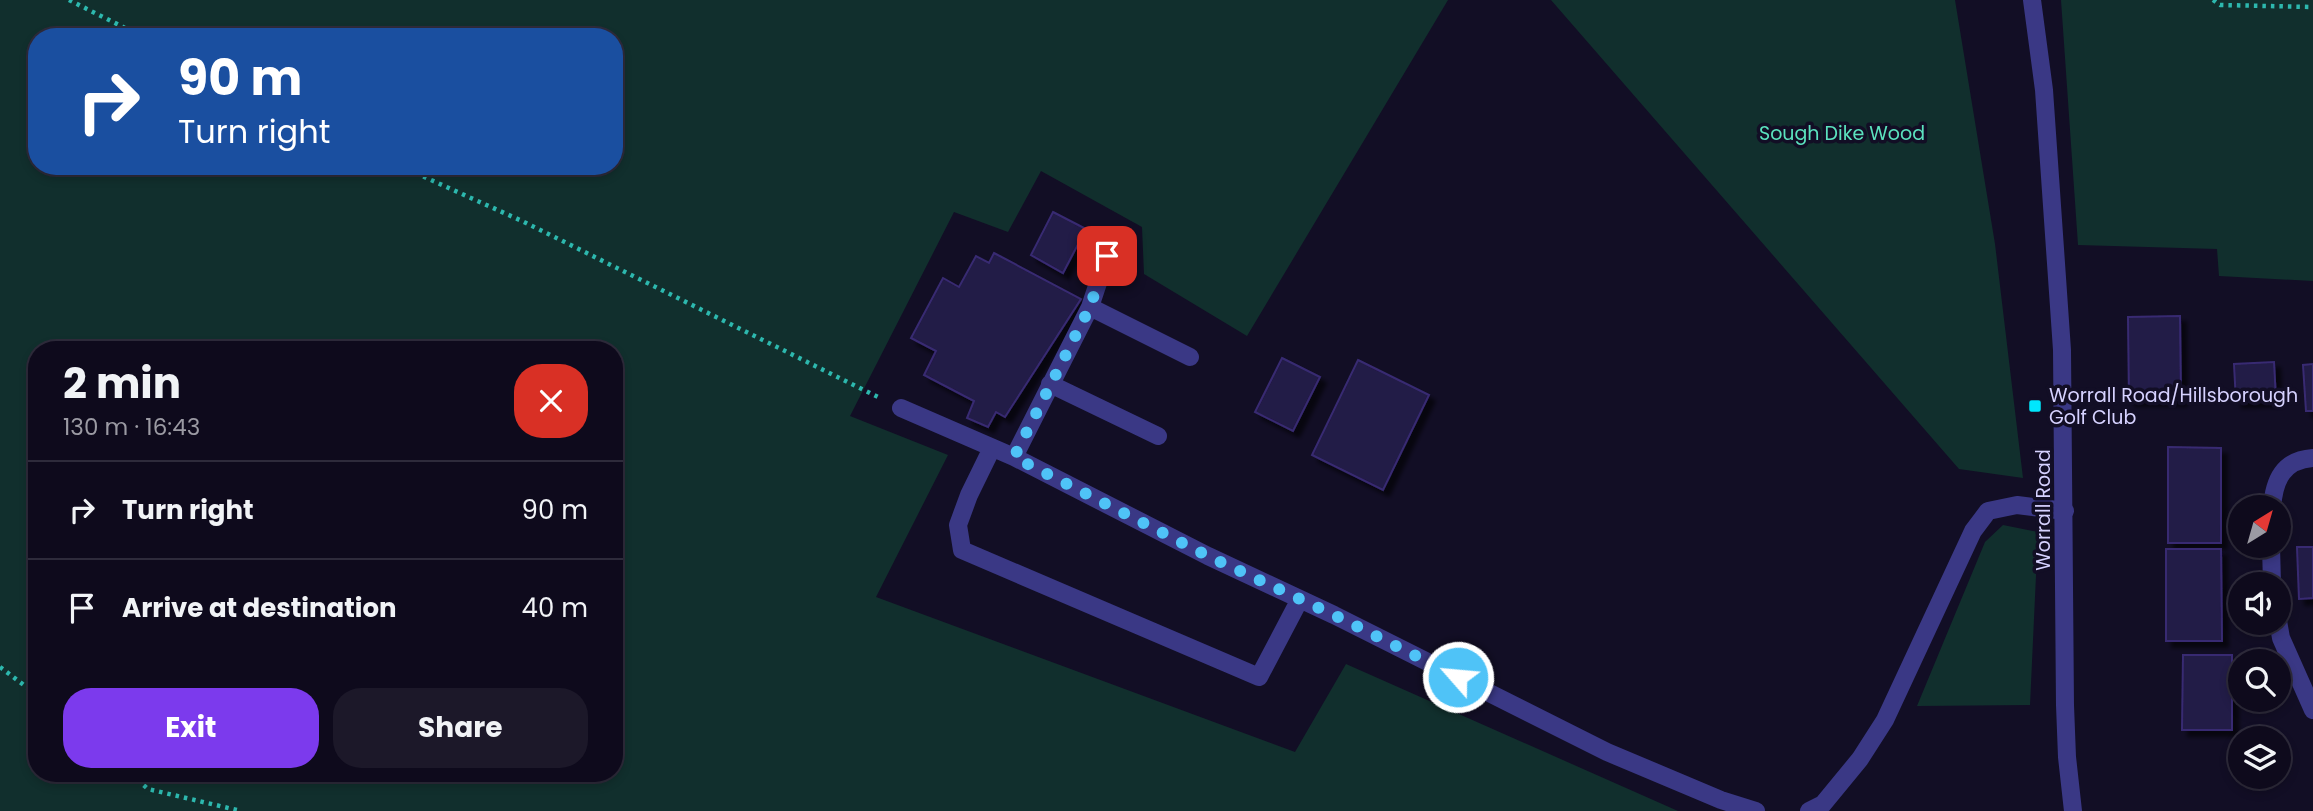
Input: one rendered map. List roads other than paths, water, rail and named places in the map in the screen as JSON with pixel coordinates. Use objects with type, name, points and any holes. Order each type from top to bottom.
[{"type":"street","name":"Worrall Road","points":[[2032,0],[2044,90],[2062,350],[2065,705],[2073,811]]},
{"type":"street","points":[[1014,457],[1090,307],[1107,256]]},
{"type":"street","points":[[1090,307],[1190,357]]},
{"type":"street","points":[[1050,384],[1158,436]]},
{"type":"street","points":[[901,408],[1014,457],[1208,556],[1607,752],[1721,800],[1756,811]]},
{"type":"street","points":[[992,448],[958,526],[962,550],[1259,677],[1300,599]]},
{"type":"street","points":[[2273,495],[2283,470],[2301,459],[2313,458]]},
{"type":"street","points":[[1809,811],[1823,804],[1860,759],[1885,720],[1973,531],[1988,511],[2017,505],[2065,511]]},
{"type":"street","points":[[2280,635],[2313,710]]},
{"type":"place","name":"Worrall Road/Hillsborough Golf Club","points":[[2035,406]]},
{"type":"park label","name":"Sough Dike Wood","points":[[1842,133]]}]
